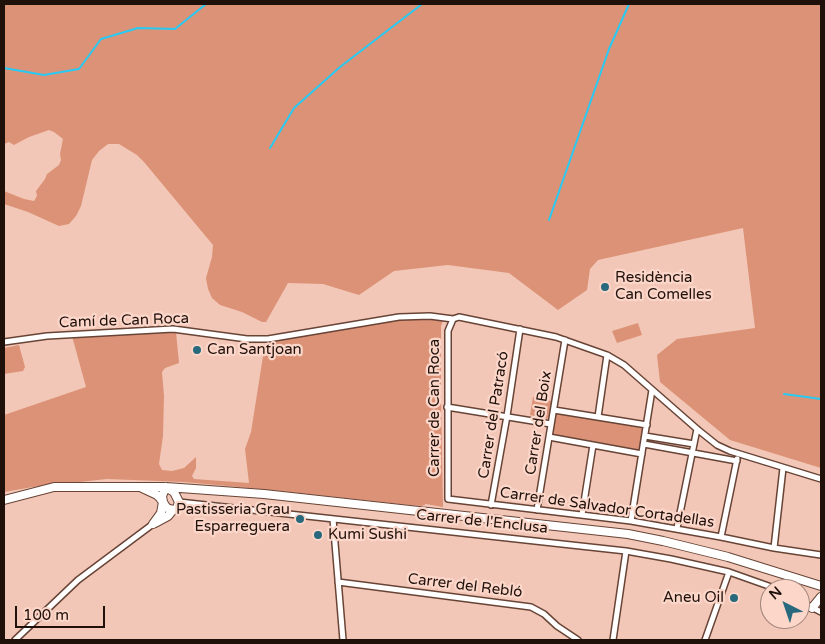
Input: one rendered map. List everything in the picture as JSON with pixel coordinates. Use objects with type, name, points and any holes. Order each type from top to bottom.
[{"type":"street","name":"Camí de Can Roca","points":[[4,342],[52,335],[173,329],[247,339],[268,339],[399,317],[430,316],[453,319],[459,317],[565,340],[607,355],[624,365],[717,445],[821,479]]},
{"type":"street","name":"Carrer de Can Roca","points":[[448,499],[448,331],[453,319]]},
{"type":"street","name":"Carrer del Patracó","points":[[491,504],[520,329]]},
{"type":"street","name":"Carrer del Boix","points":[[537,510],[565,340]]},
{"type":"street","points":[[598,417],[607,355]]},
{"type":"street","points":[[631,521],[652,390]]},
{"type":"street","points":[[447,407],[551,424]]},
{"type":"street","points":[[554,410],[647,424]]},
{"type":"street","points":[[676,528],[697,429]]},
{"type":"street","points":[[645,436],[694,444]]},
{"type":"street","points":[[549,437],[642,454]]},
{"type":"street","points":[[644,444],[737,461]]},
{"type":"street","points":[[582,515],[592,445]]},
{"type":"street","points":[[721,537],[738,453]]},
{"type":"street","points":[[774,548],[784,468]]},
{"type":"street","points":[[4,500],[54,487],[166,487],[264,494],[628,534],[722,556],[821,586]]},
{"type":"street","points":[[138,487],[156,495],[168,509],[173,510]]},
{"type":"street","points":[[153,524],[161,513],[162,496],[166,487]]},
{"type":"street","points":[[166,487],[174,492],[179,502]]},
{"type":"street","points":[[15,640],[78,580],[153,524],[163,520],[177,508],[183,495],[196,489]]},
{"type":"street","name":"Carrer de Salvador Cortadellas","points":[[448,499],[631,521],[821,555]]},
{"type":"street","name":"Carrer de l'Enclusa","points":[[179,502],[626,551],[729,572],[760,583]]},
{"type":"street","points":[[333,519],[343,640]]},
{"type":"street","points":[[613,640],[626,551]]},
{"type":"street","points":[[705,640],[729,572]]},
{"type":"street","name":"Carrer del Rebló","points":[[338,582],[530,607],[544,614],[578,640]]},
{"type":"street","points":[[821,597],[812,608],[821,612]]},
{"type":"shaded area","points":[[4,4],[821,4],[821,468],[730,440],[660,382],[657,355],[677,339],[755,328],[743,228],[598,260],[590,269],[587,290],[558,310],[509,273],[448,265],[394,271],[359,295],[323,284],[288,283],[266,322],[262,322],[242,312],[220,305],[212,298],[206,278],[212,257],[213,245],[144,162],[137,155],[119,144],[108,144],[92,160],[81,206],[69,224],[59,226],[4,204],[4,191],[34,201],[37,196],[36,191],[47,174],[59,165],[63,139],[49,130],[14,145],[9,142],[4,144]]},
{"type":"shaded area","points":[[415,318],[441,318],[443,321],[441,326],[441,394],[438,395],[438,400],[441,400],[443,507],[184,482],[107,479],[4,492],[4,415],[86,387],[72,336],[176,332],[179,363],[165,368],[162,372],[164,396],[163,436],[159,464],[162,470],[172,471],[184,468],[196,457],[196,468],[192,476],[194,479],[249,483],[245,449],[251,432],[264,350],[269,341]]},
{"type":"shaded area","points":[[638,323],[642,335],[617,343],[612,331]]},
{"type":"shaded area","points":[[19,345],[25,367],[23,371],[4,374],[4,348]]},
{"type":"shaded area","points":[[533,397],[552,401],[549,419],[530,415]]},
{"type":"shaded area","points":[[554,410],[647,425],[642,454],[549,437]]},
{"type":"waterway","points":[[4,68],[44,75],[79,69],[101,39],[138,28],[175,29],[206,4]]},
{"type":"waterway","points":[[270,148],[294,108],[340,67],[422,4]]},
{"type":"waterway","points":[[549,220],[609,49],[629,4]]},
{"type":"waterway","points":[[784,394],[821,399]]},
{"type":"place","name":"Residència Can Comelles","points":[[605,287]]},
{"type":"place","name":"Can Santjoan","points":[[197,350]]},
{"type":"place","name":"Pastisseria Grau Esparreguera","points":[[300,519]]},
{"type":"place","name":"Kumi Sushi","points":[[318,535]]},
{"type":"place","name":"Aneu Oil","points":[[734,598]]}]
